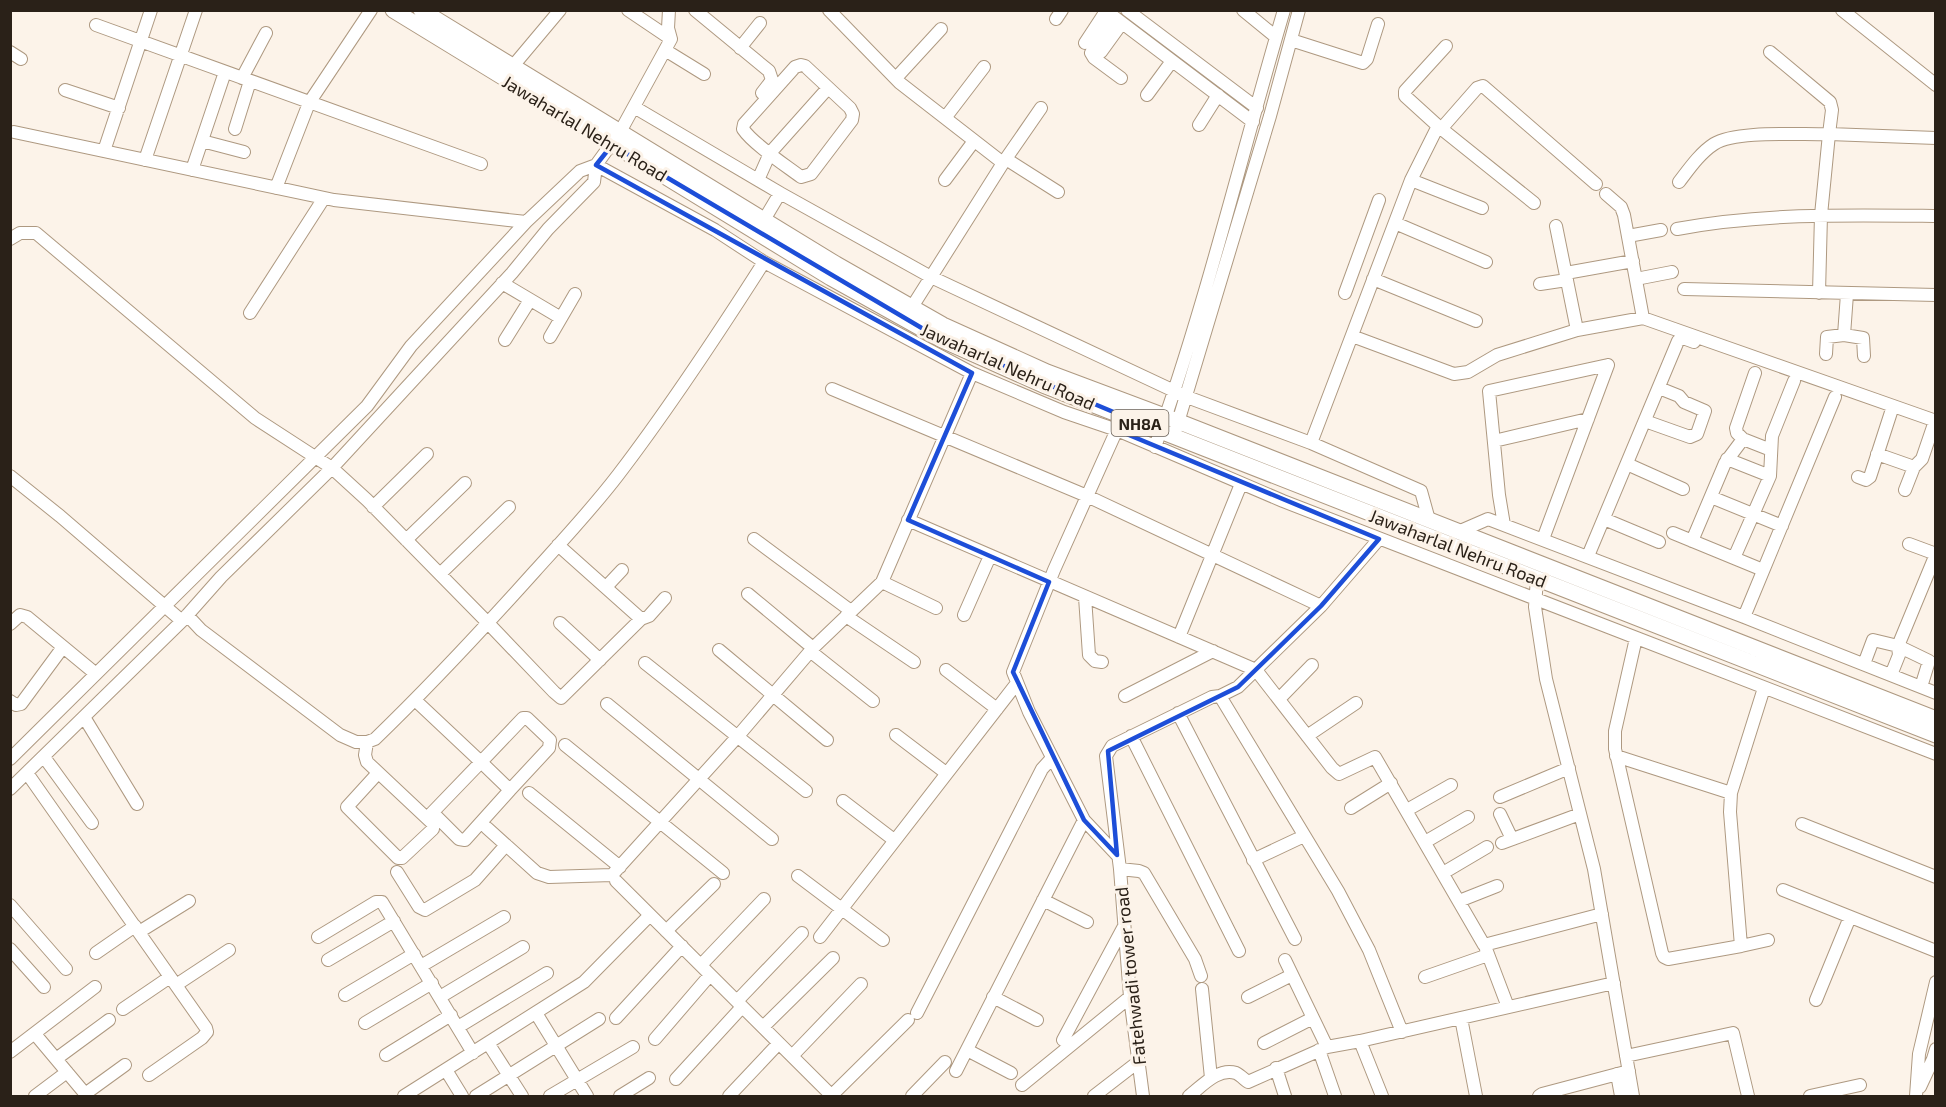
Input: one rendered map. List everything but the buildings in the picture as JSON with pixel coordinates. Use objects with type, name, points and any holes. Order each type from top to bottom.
[{"type":"main road","name":"Jawaharlal Nehru Road","points":[[393,10],[616,139],[764,220],[943,325],[1170,427],[1537,578],[1935,735]]},
{"type":"main road","name":"Jawaharlal Nehru Road","points":[[421,10],[513,66],[616,139],[831,278],[942,340],[1043,385],[1120,423],[1170,427],[1429,520],[1935,719]]},
{"type":"street","points":[[104,151],[151,10]]},
{"type":"street","points":[[145,160],[196,10]]},
{"type":"street","points":[[276,188],[309,103],[371,10]]},
{"type":"street","points":[[513,66],[560,10]]},
{"type":"street","points":[[628,10],[671,39]]},
{"type":"street","points":[[10,789],[332,468],[594,182],[596,165],[616,139],[671,39],[668,28],[669,10]]},
{"type":"street","points":[[695,10],[772,76],[772,80],[752,105]]},
{"type":"street","points":[[829,10],[896,78],[945,118],[974,141],[1058,192]]},
{"type":"street","points":[[1127,10],[1257,108]]},
{"type":"street","points":[[1243,10],[1276,37]]},
{"type":"street","points":[[1181,394],[1206,292],[1284,10]]},
{"type":"street","points":[[1161,449],[1181,394],[1270,116],[1299,10]]},
{"type":"street","points":[[1842,10],[1935,85]]},
{"type":"street","points":[[1112,16],[1253,122]]},
{"type":"street","points":[[1085,43],[1112,16]]},
{"type":"street","points":[[1101,52],[1112,16]]},
{"type":"street","points":[[1112,16],[1091,53],[1094,58],[1121,78]]},
{"type":"street","points":[[740,48],[760,23]]},
{"type":"street","points":[[1291,40],[1363,63],[1367,59],[1378,24]]},
{"type":"street","points":[[96,25],[481,164]]},
{"type":"street","points":[[896,78],[941,29]]},
{"type":"street","points":[[235,129],[246,80],[266,33]]},
{"type":"street","points":[[1446,46],[1405,93],[1439,127],[1534,203]]},
{"type":"street","points":[[665,50],[704,74]]},
{"type":"street","points":[[1770,52],[1830,102],[1832,110],[1821,215],[1819,293]]},
{"type":"street","points":[[1147,95],[1172,61]]},
{"type":"street","points":[[798,65],[805,66],[850,108],[853,114],[852,120],[811,174],[801,177],[770,153],[745,132],[744,124],[798,65]]},
{"type":"street","points":[[945,118],[984,67]]},
{"type":"street","points":[[192,170],[225,72]]},
{"type":"street","points":[[1311,443],[1411,180],[1439,127],[1477,88],[1483,86],[1596,184]]},
{"type":"street","points":[[758,180],[770,153],[828,88]]},
{"type":"street","points":[[65,90],[118,108]]},
{"type":"street","points":[[1199,125],[1218,95]]},
{"type":"street","points":[[634,107],[931,278],[1181,394],[1311,443],[1421,491],[1429,520]]},
{"type":"street","points":[[912,307],[1041,108]]},
{"type":"street","points":[[14,132],[324,198],[525,222]]},
{"type":"street","points":[[1679,182],[1706,150],[1721,141],[1755,135],[1829,134],[1935,138]]},
{"type":"street","points":[[202,141],[243,152]]},
{"type":"street","points":[[945,180],[974,141]]},
{"type":"street","points":[[10,759],[367,406],[411,346],[525,222],[580,171],[596,165],[715,230],[764,262],[972,373],[1064,412],[1120,423],[1161,449],[1241,483],[1379,539],[1935,754]]},
{"type":"street","points":[[1411,180],[1482,208]]},
{"type":"street","points":[[764,220],[780,193]]},
{"type":"street","points":[[1606,194],[1623,211],[1643,318]]},
{"type":"street","points":[[250,313],[324,198]]},
{"type":"street","points":[[1345,293],[1379,200]]},
{"type":"street","points":[[1677,229],[1709,223],[1821,215],[1935,216]]},
{"type":"street","points":[[1395,223],[1486,262]]},
{"type":"street","points":[[1556,226],[1577,330]]},
{"type":"street","points":[[1628,236],[1662,230]]},
{"type":"street","points":[[10,239],[20,232],[36,233],[255,418],[332,468],[440,574],[559,697],[563,696],[641,619],[649,616],[665,598]]},
{"type":"street","points":[[1360,253],[1380,261]]},
{"type":"street","points":[[1540,284],[1633,261]]},
{"type":"street","points":[[10,476],[164,606],[201,630],[340,735],[356,742],[367,742],[375,739],[415,700],[488,623],[617,476],[726,321],[764,262]]},
{"type":"street","points":[[1636,279],[1672,272]]},
{"type":"street","points":[[1373,279],[1476,321]]},
{"type":"street","points":[[502,283],[561,318]]},
{"type":"street","points":[[1684,289],[1935,295]]},
{"type":"street","points":[[550,337],[575,294]]},
{"type":"street","points":[[1844,335],[1847,294]]},
{"type":"street","points":[[505,340],[530,300]]},
{"type":"street","points":[[1352,336],[1454,374],[1468,372],[1497,355],[1577,330],[1643,318],[1935,421],[1922,459],[1914,467],[1905,490]]},
{"type":"street","points":[[1826,354],[1827,337],[1844,335],[1863,338],[1864,356]]},
{"type":"street","points":[[1588,556],[1678,341],[1682,338],[1729,357]]},
{"type":"street","points":[[1504,525],[1498,495],[1489,391],[1608,365],[1543,539]]},
{"type":"street","points":[[487,828],[537,873],[549,877],[612,875],[738,736],[812,650],[882,582],[972,373]]},
{"type":"street","points":[[1755,373],[1736,428],[1737,433],[1743,439],[1771,450]]},
{"type":"street","points":[[1734,558],[1770,476],[1772,436],[1794,381]]},
{"type":"street","points":[[832,388],[1087,496],[1321,606]]},
{"type":"street","points":[[1645,421],[1693,438],[1697,434],[1705,411],[1659,388]]},
{"type":"street","points":[[1744,616],[1835,397]]},
{"type":"street","points":[[1858,477],[1869,479],[1893,406]]},
{"type":"street","points":[[1494,441],[1588,419]]},
{"type":"street","points":[[1117,855],[1084,820],[1029,712],[1013,672],[1049,582],[1120,423]]},
{"type":"street","points":[[1692,541],[1727,459],[1743,439]]},
{"type":"street","points":[[373,507],[426,454]]},
{"type":"street","points":[[1877,454],[1914,467]]},
{"type":"street","points":[[1727,459],[1770,476]]},
{"type":"street","points":[[1627,464],[1683,489]]},
{"type":"street","points":[[406,540],[465,483]]},
{"type":"street","points":[[1179,637],[1214,555],[1241,483]]},
{"type":"street","points":[[1711,497],[1782,525]]},
{"type":"street","points":[[440,574],[509,507]]},
{"type":"street","points":[[1458,532],[1488,519],[1744,616],[1935,693]]},
{"type":"street","points":[[1604,519],[1659,542]]},
{"type":"street","points":[[908,520],[1256,670],[1339,774],[1375,757],[1486,950],[1508,1007]]},
{"type":"street","points":[[1672,533],[1763,570]]},
{"type":"street","points":[[754,539],[914,662]]},
{"type":"street","points":[[1239,951],[1131,736],[1238,687],[1321,606],[1379,539]]},
{"type":"street","points":[[1891,675],[1899,655],[1898,646],[1935,554],[1909,544]]},
{"type":"street","points":[[558,545],[641,619]]},
{"type":"street","points":[[964,615],[990,556]]},
{"type":"street","points":[[606,587],[622,570]]},
{"type":"street","points":[[1537,578],[1534,607],[1546,679],[1594,869],[1626,1056],[1621,1096]]},
{"type":"street","points":[[882,582],[936,608]]},
{"type":"street","points":[[748,594],[873,701]]},
{"type":"street","points":[[1085,597],[1089,655],[1095,661],[1102,662]]},
{"type":"street","points":[[10,624],[17,616],[24,615],[96,674]]},
{"type":"street","points":[[560,622],[600,660]]},
{"type":"street","points":[[1636,638],[1615,731],[1616,756],[1664,957],[1668,959],[1768,940]]},
{"type":"street","points":[[1864,664],[1873,640],[1898,646],[1929,661],[1922,687]]},
{"type":"street","points":[[10,701],[16,705],[21,704],[63,646]]},
{"type":"street","points":[[718,650],[828,740]]},
{"type":"street","points":[[1125,696],[1213,651]]},
{"type":"street","points":[[645,663],[806,791]]},
{"type":"street","points":[[1279,699],[1312,665]]},
{"type":"street","points":[[946,670],[997,709]]},
{"type":"street","points":[[820,937],[1017,683]]},
{"type":"street","points":[[1741,946],[1730,812],[1731,793],[1764,688]]},
{"type":"street","points":[[1221,696],[1338,891],[1369,950],[1402,1032]]},
{"type":"street","points":[[415,700],[510,790]]},
{"type":"street","points":[[1307,736],[1356,703]]},
{"type":"street","points":[[607,704],[772,839]]},
{"type":"street","points":[[1178,713],[1295,939]]},
{"type":"street","points":[[84,717],[137,804]]},
{"type":"street","points":[[367,742],[365,759],[378,773],[459,839],[465,840],[549,748],[550,740],[530,720],[524,718],[430,815]]},
{"type":"street","points":[[896,735],[946,773]]},
{"type":"street","name":"Fatehwadi tower road","points":[[1131,736],[1112,746],[1106,756],[1120,869],[1130,996],[1143,1096]]},
{"type":"street","points":[[565,745],[723,873]]},
{"type":"street","points":[[1616,756],[1731,793]]},
{"type":"street","points":[[44,757],[92,823]]},
{"type":"street","points":[[616,880],[832,1096],[912,1016],[1042,769],[1052,758]]},
{"type":"street","points":[[1500,797],[1569,768]]},
{"type":"street","points":[[27,772],[207,1032],[202,1038],[149,1075]]},
{"type":"street","points":[[378,773],[347,807],[398,858],[405,856],[433,829],[430,815]]},
{"type":"street","points":[[1351,807],[1391,783]]},
{"type":"street","points":[[1407,810],[1451,785]]},
{"type":"street","points":[[529,793],[620,867]]},
{"type":"street","points":[[843,801],[894,840]]},
{"type":"street","points":[[1500,814],[1507,841],[1580,814]]},
{"type":"street","points":[[1425,842],[1468,817]]},
{"type":"street","points":[[956,1071],[1084,820]]},
{"type":"street","points":[[1802,824],[1935,877]]},
{"type":"street","points":[[1253,860],[1304,836]]},
{"type":"street","points":[[398,872],[419,907],[425,910],[475,880],[506,845]]},
{"type":"street","points":[[1443,873],[1487,848]]},
{"type":"street","points":[[1120,869],[1144,873],[1195,959],[1202,982],[1211,1078]]},
{"type":"street","points":[[798,876],[883,940]]},
{"type":"street","points":[[666,931],[714,884]]},
{"type":"street","points":[[1459,901],[1497,886]]},
{"type":"street","points":[[1783,890],[1935,951]]},
{"type":"street","points":[[701,965],[764,899]]},
{"type":"street","points":[[1043,900],[1088,922]]},
{"type":"street","points":[[96,953],[189,901]]},
{"type":"street","points":[[318,937],[379,901],[384,903],[473,1053]]},
{"type":"street","points":[[10,905],[66,969]]},
{"type":"street","points":[[1425,977],[1486,950],[1602,914]]},
{"type":"street","points":[[404,1096],[584,982],[650,915]]},
{"type":"street","points":[[421,966],[504,916]]},
{"type":"street","points":[[1816,1000],[1850,917]]},
{"type":"street","points":[[328,960],[394,921]]},
{"type":"street","points":[[1063,1040],[1123,927]]},
{"type":"street","points":[[676,1079],[802,933]]},
{"type":"street","points":[[616,1018],[682,946]]},
{"type":"street","points":[[440,997],[523,947]]},
{"type":"street","points":[[10,949],[44,987]]},
{"type":"street","points":[[123,1009],[229,950]]},
{"type":"street","points":[[345,994],[414,954]]},
{"type":"street","points":[[763,1027],[832,958]]},
{"type":"street","points":[[1286,960],[1313,1018],[1335,1096]]},
{"type":"street","points":[[458,1027],[547,973]]},
{"type":"street","points":[[654,1039],[710,975]]},
{"type":"street","points":[[1248,997],[1292,975]]},
{"type":"street","points":[[1918,1096],[1919,1054],[1935,982]]},
{"type":"street","points":[[365,1023],[432,983]]},
{"type":"street","points":[[1189,1096],[1211,1078],[1227,1072],[1236,1073],[1248,1082],[1323,1049],[1614,983]]},
{"type":"street","points":[[792,1056],[861,984]]},
{"type":"street","points":[[10,1052],[95,987]]},
{"type":"street","points":[[1022,1085],[1130,996]]},
{"type":"street","points":[[993,997],[1037,1020]]},
{"type":"street","points":[[536,1013],[587,1096]]},
{"type":"street","points":[[386,1055],[450,1015]]},
{"type":"street","points":[[1264,1043],[1313,1018]]},
{"type":"street","points":[[1461,1018],[1476,1096]]},
{"type":"street","points":[[476,1096],[599,1019]]},
{"type":"street","points":[[56,1059],[109,1020]]},
{"type":"street","points":[[1626,1056],[1733,1033],[1748,1096]]},
{"type":"street","points":[[35,1034],[86,1095],[125,1065]]},
{"type":"street","points":[[1360,1041],[1382,1096]]},
{"type":"street","points":[[489,1043],[522,1096]]},
{"type":"street","points":[[729,1096],[779,1043]]},
{"type":"street","points":[[550,1096],[633,1047]]},
{"type":"street","points":[[1918,1096],[1935,1049]]},
{"type":"street","points":[[967,1050],[1011,1073]]},
{"type":"street","points":[[912,1096],[945,1062]]},
{"type":"street","points":[[1094,1096],[1138,1062]]},
{"type":"street","points":[[1276,1068],[1285,1096]]},
{"type":"street","points":[[446,1070],[462,1096]]},
{"type":"street","points":[[35,1096],[67,1072]]},
{"type":"street","points":[[1539,1096],[1623,1073]]},
{"type":"street","points":[[1623,1073],[1633,1096]]},
{"type":"street","points":[[620,1096],[649,1078]]},
{"type":"street","points":[[1810,1096],[1860,1085]]},
{"type":"highlighted area","points":[[612,145],[942,340],[1123,416],[1117,430],[1379,539],[1321,606],[1238,687],[1108,751],[1117,855],[1084,820],[1013,672],[1049,582],[908,520],[972,373],[596,165]]}]
